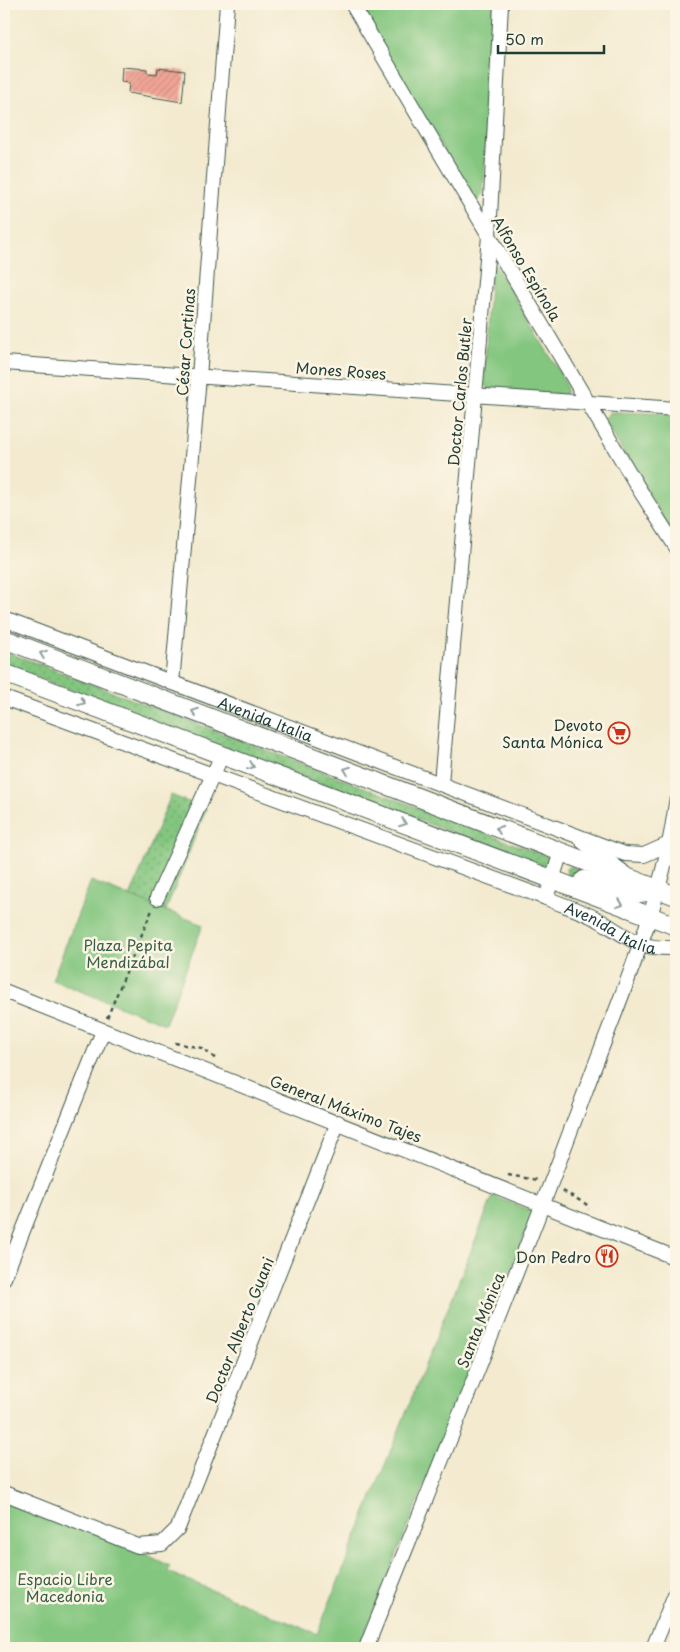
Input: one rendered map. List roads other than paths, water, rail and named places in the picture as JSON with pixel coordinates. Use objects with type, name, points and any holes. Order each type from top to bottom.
[{"type":"main road","name":"Avenida Italia","points":[[4,639],[676,896]]},
{"type":"main road","name":"Avenida Italia","points":[[4,672],[676,926]]},
{"type":"main road","points":[[552,879],[566,876],[634,894],[659,889]]},
{"type":"main road","points":[[650,916],[662,911],[676,912]]},
{"type":"street","name":"César Cortinas","points":[[172,683],[199,377],[227,4]]},
{"type":"street","name":"Alfonso Espínola","points":[[352,4],[676,547]]},
{"type":"street","name":"Doctor Carlos Butler","points":[[441,783],[489,236],[500,4]]},
{"type":"street","name":"Mones Roses","points":[[4,363],[676,409]]},
{"type":"street","name":"Avenida Italia","points":[[4,619],[635,856],[644,855],[671,843]]},
{"type":"street","name":"Avenida Italia","points":[[4,698],[546,898],[603,922],[618,934],[655,949],[676,948]]},
{"type":"street","points":[[157,898],[222,755]]},
{"type":"street","name":"Santa Mónica","points":[[366,1648],[544,1203],[650,916],[671,843],[676,803]]},
{"type":"street","points":[[520,837],[528,816]]},
{"type":"street","name":"Avenida Italia","points":[[566,830],[634,880]]},
{"type":"street","points":[[671,843],[676,856]]},
{"type":"street","points":[[472,871],[478,851]]},
{"type":"street","name":"Avenida Italia","points":[[546,898],[561,852]]},
{"type":"street","name":"General Máximo Tajes","points":[[4,991],[544,1203],[676,1258]]},
{"type":"street","points":[[4,1276],[103,1031]]},
{"type":"street","name":"Doctor Alberto Guani","points":[[4,1493],[138,1546],[162,1544],[178,1528],[338,1122]]},
{"type":"street","points":[[654,1648],[676,1592]]},
{"type":"place","name":"Devoto Santa Mónica","points":[[619,733]]},
{"type":"place","name":"Don Pedro","points":[[607,1256]]},
{"type":"park label","name":"Plaza Pepita Mendizábal","points":[[128,952]]},
{"type":"park label","name":"Espacio Libre Macedonia","points":[[65,1586]]}]
